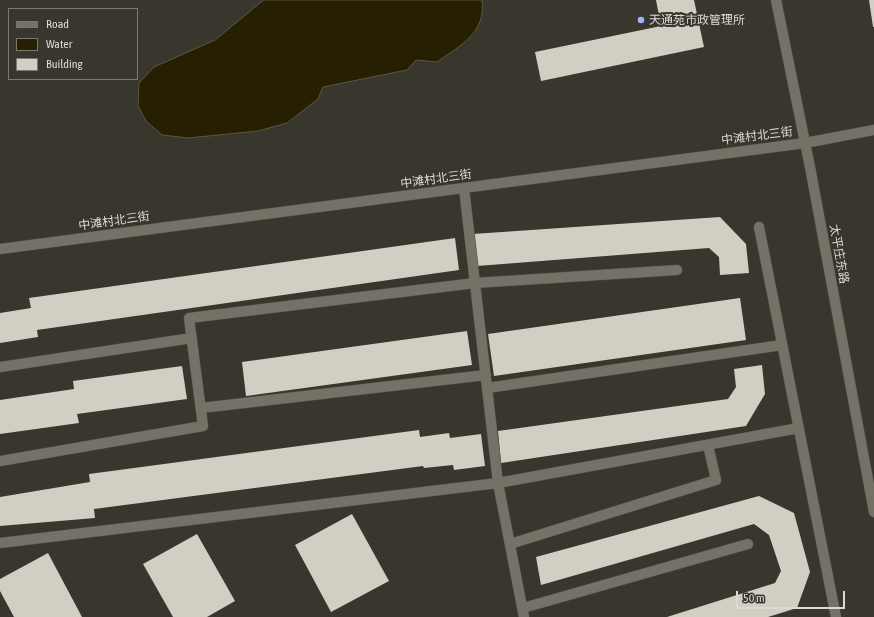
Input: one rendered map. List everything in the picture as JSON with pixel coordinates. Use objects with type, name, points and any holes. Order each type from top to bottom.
[{"type":"street","name":"太平庄东路","points":[[776,0],[805,143],[874,512]]},
{"type":"street","name":"中滩村北三街","points":[[0,249],[805,143],[874,130]]},
{"type":"street","points":[[464,188],[498,483],[524,612],[748,544]]},
{"type":"street","points":[[759,227],[835,617]]},
{"type":"street","points":[[0,460],[203,426],[189,318],[475,283],[677,270]]},
{"type":"street","points":[[0,367],[192,338]]},
{"type":"street","points":[[487,388],[782,345]]},
{"type":"street","points":[[201,408],[486,374]]},
{"type":"street","points":[[0,543],[498,483],[799,428]]},
{"type":"street","points":[[510,544],[716,480],[708,445]]},
{"type":"water","points":[[264,0],[482,0],[482,11],[476,30],[470,37],[463,44],[437,62],[416,60],[407,70],[323,87],[318,99],[287,123],[258,131],[188,138],[162,135],[146,121],[138,106],[139,83],[154,67],[215,40]]},
{"type":"building","points":[[656,0],[694,0],[704,47],[541,81],[535,52],[661,26]]},
{"type":"building","points":[[869,0],[874,0],[874,27],[873,27]]},
{"type":"building","points":[[720,217],[746,244],[749,273],[720,275],[719,257],[709,248],[477,266],[473,234]]},
{"type":"building","points":[[455,238],[459,270],[37,330],[38,337],[0,343],[0,313],[31,308],[29,298]]},
{"type":"building","points":[[740,298],[746,340],[494,376],[488,334]]},
{"type":"building","points":[[467,331],[472,365],[246,396],[242,362]]},
{"type":"building","points":[[762,365],[765,394],[746,426],[501,463],[498,431],[728,399],[736,387],[734,369]]},
{"type":"building","points":[[182,366],[187,399],[77,414],[79,423],[0,434],[0,400],[74,389],[73,381]]},
{"type":"building","points":[[419,430],[420,437],[449,433],[450,438],[481,434],[485,466],[454,470],[453,465],[424,468],[423,466],[94,509],[95,518],[0,526],[0,497],[90,482],[89,474]]},
{"type":"building","points":[[759,496],[794,513],[810,572],[797,608],[768,617],[667,617],[775,583],[781,571],[769,535],[754,524],[541,585],[536,557]]},
{"type":"building","points":[[352,514],[389,581],[331,612],[295,545]]},
{"type":"building","points":[[197,534],[235,601],[207,617],[173,617],[143,564]]},
{"type":"building","points":[[48,553],[82,617],[14,617],[0,591],[0,579]]},
{"type":"place","name":"天通苑市政管理所","points":[[641,20]]}]
